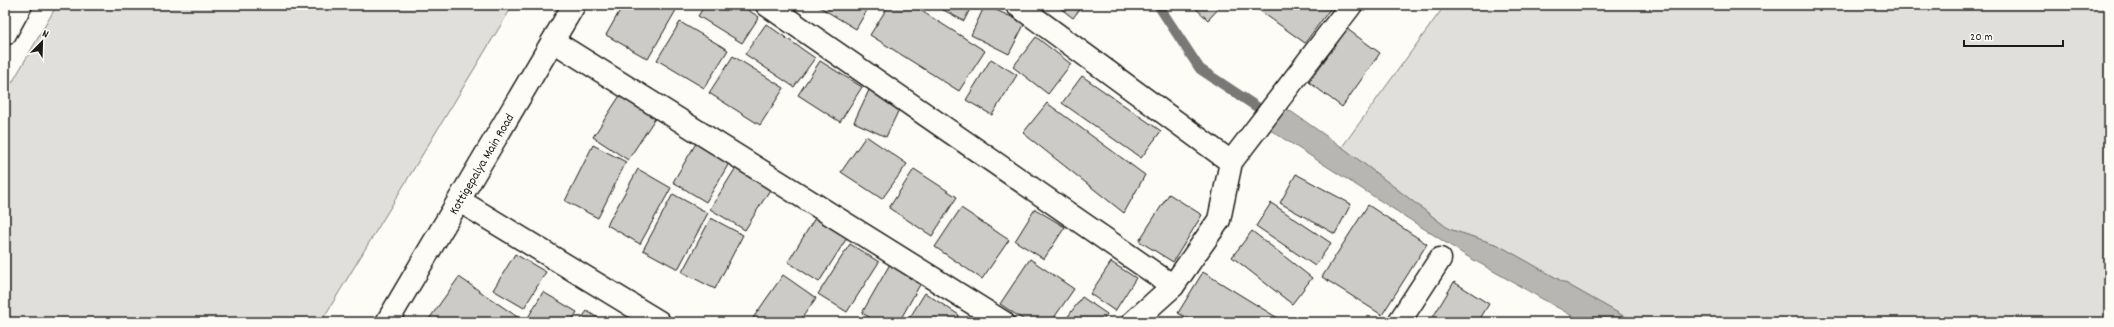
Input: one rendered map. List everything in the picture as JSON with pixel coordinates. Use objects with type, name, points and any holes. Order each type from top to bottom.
[{"type":"street","points":[[5,34],[21,5]]},
{"type":"street","name":"Kottigepalya Main Road","points":[[388,322],[574,5]]},
{"type":"street","points":[[766,5],[1174,286]]},
{"type":"street","points":[[1017,5],[1231,162]]},
{"type":"street","points":[[1133,322],[1174,286],[1219,220],[1231,162],[1351,5]]},
{"type":"street","points":[[553,41],[1003,322]]},
{"type":"street","points":[[460,201],[660,322]]},
{"type":"street","points":[[1399,322],[1440,259]]},
{"type":"shaded area","points":[[57,5],[513,5],[321,322],[5,322],[5,95]]},
{"type":"shaded area","points":[[1445,5],[2109,5],[2109,322],[1634,322],[1498,245],[1449,229],[1342,147]]},
{"type":"shaded area","points":[[1286,108],[1342,147],[1449,229],[1498,245],[1634,322],[1583,322],[1465,255],[1267,128]]},
{"type":"building","points":[[623,5],[679,5],[648,59],[606,35]]},
{"type":"building","points":[[705,5],[740,5],[759,17],[742,43],[698,16]]},
{"type":"building","points":[[816,5],[870,5],[856,29]]},
{"type":"building","points":[[889,5],[912,5],[985,51],[959,91],[870,35]]},
{"type":"building","points":[[934,5],[972,5],[964,21]]},
{"type":"building","points":[[985,5],[1025,23],[1009,54],[971,35]]},
{"type":"building","points":[[1056,5],[1083,5],[1073,18]]},
{"type":"building","points":[[1192,5],[1222,5],[1208,20]]},
{"type":"building","points":[[1258,5],[1333,5],[1305,43],[1256,8]]},
{"type":"building","points":[[680,22],[728,50],[704,88],[657,60]]},
{"type":"building","points":[[766,24],[815,58],[794,87],[745,54]]},
{"type":"building","points":[[1347,29],[1380,53],[1342,107],[1309,82]]},
{"type":"building","points":[[1036,37],[1071,64],[1048,94],[1013,67]]},
{"type":"building","points":[[733,56],[784,88],[760,125],[709,93]]},
{"type":"building","points":[[991,59],[1017,75],[992,115],[966,100]]},
{"type":"building","points":[[820,61],[862,87],[840,122],[798,95]]},
{"type":"building","points":[[1082,76],[1161,131],[1141,158],[1062,103]]},
{"type":"building","points":[[870,88],[902,103],[886,137],[854,122]]},
{"type":"building","points":[[621,94],[656,117],[628,160],[593,137]]},
{"type":"building","points":[[1047,103],[1145,175],[1124,213],[1023,133]]},
{"type":"building","points":[[866,136],[907,164],[882,199],[841,172]]},
{"type":"building","points":[[698,140],[731,160],[706,202],[673,182]]},
{"type":"building","points":[[593,145],[626,162],[598,218],[565,201]]},
{"type":"building","points":[[737,166],[771,188],[745,230],[710,209]]},
{"type":"building","points":[[638,169],[671,188],[640,244],[607,225]]},
{"type":"building","points":[[914,169],[957,197],[932,236],[889,208]]},
{"type":"building","points":[[1296,174],[1351,204],[1335,234],[1280,203]]},
{"type":"building","points":[[673,194],[708,213],[678,269],[643,250]]},
{"type":"building","points":[[1169,194],[1202,215],[1173,262],[1139,241]]},
{"type":"building","points":[[1271,203],[1331,243],[1315,266],[1256,226]]},
{"type":"building","points":[[1368,205],[1427,244],[1382,315],[1322,277]]},
{"type":"building","points":[[961,208],[1009,240],[982,279],[935,247]]},
{"type":"building","points":[[1035,209],[1065,227],[1044,259],[1015,241]]},
{"type":"building","points":[[818,213],[850,233],[819,282],[788,262]]},
{"type":"building","points":[[711,218],[743,235],[715,289],[682,272]]},
{"type":"building","points":[[1252,231],[1312,278],[1292,304],[1232,257]]},
{"type":"building","points":[[850,244],[879,262],[847,312],[818,294]]},
{"type":"building","points":[[515,254],[546,272],[524,308],[493,290]]},
{"type":"building","points":[[1030,259],[1074,289],[1051,322],[1027,322],[1000,304]]},
{"type":"building","points":[[1111,262],[1136,278],[1115,311],[1090,294]]},
{"type":"building","points":[[890,264],[922,281],[899,322],[878,322],[862,313]]},
{"type":"building","points":[[1203,272],[1281,320],[1280,322],[1194,322],[1178,313]]},
{"type":"building","points":[[783,275],[816,298],[799,322],[758,322],[753,318]]},
{"type":"building","points":[[459,277],[519,318],[516,322],[427,322]]},
{"type":"building","points":[[1454,282],[1489,304],[1478,322],[1430,322]]},
{"type":"building","points":[[543,292],[577,312],[571,322],[526,321]]},
{"type":"building","points":[[925,293],[959,315],[955,322],[907,322]]},
{"type":"building","points":[[1082,297],[1107,314],[1102,322],[1064,322]]},
{"type":"building","points":[[587,311],[604,322],[579,322]]},
{"type":"waterway","points":[[1158,5],[1200,69],[1269,115]]}]
